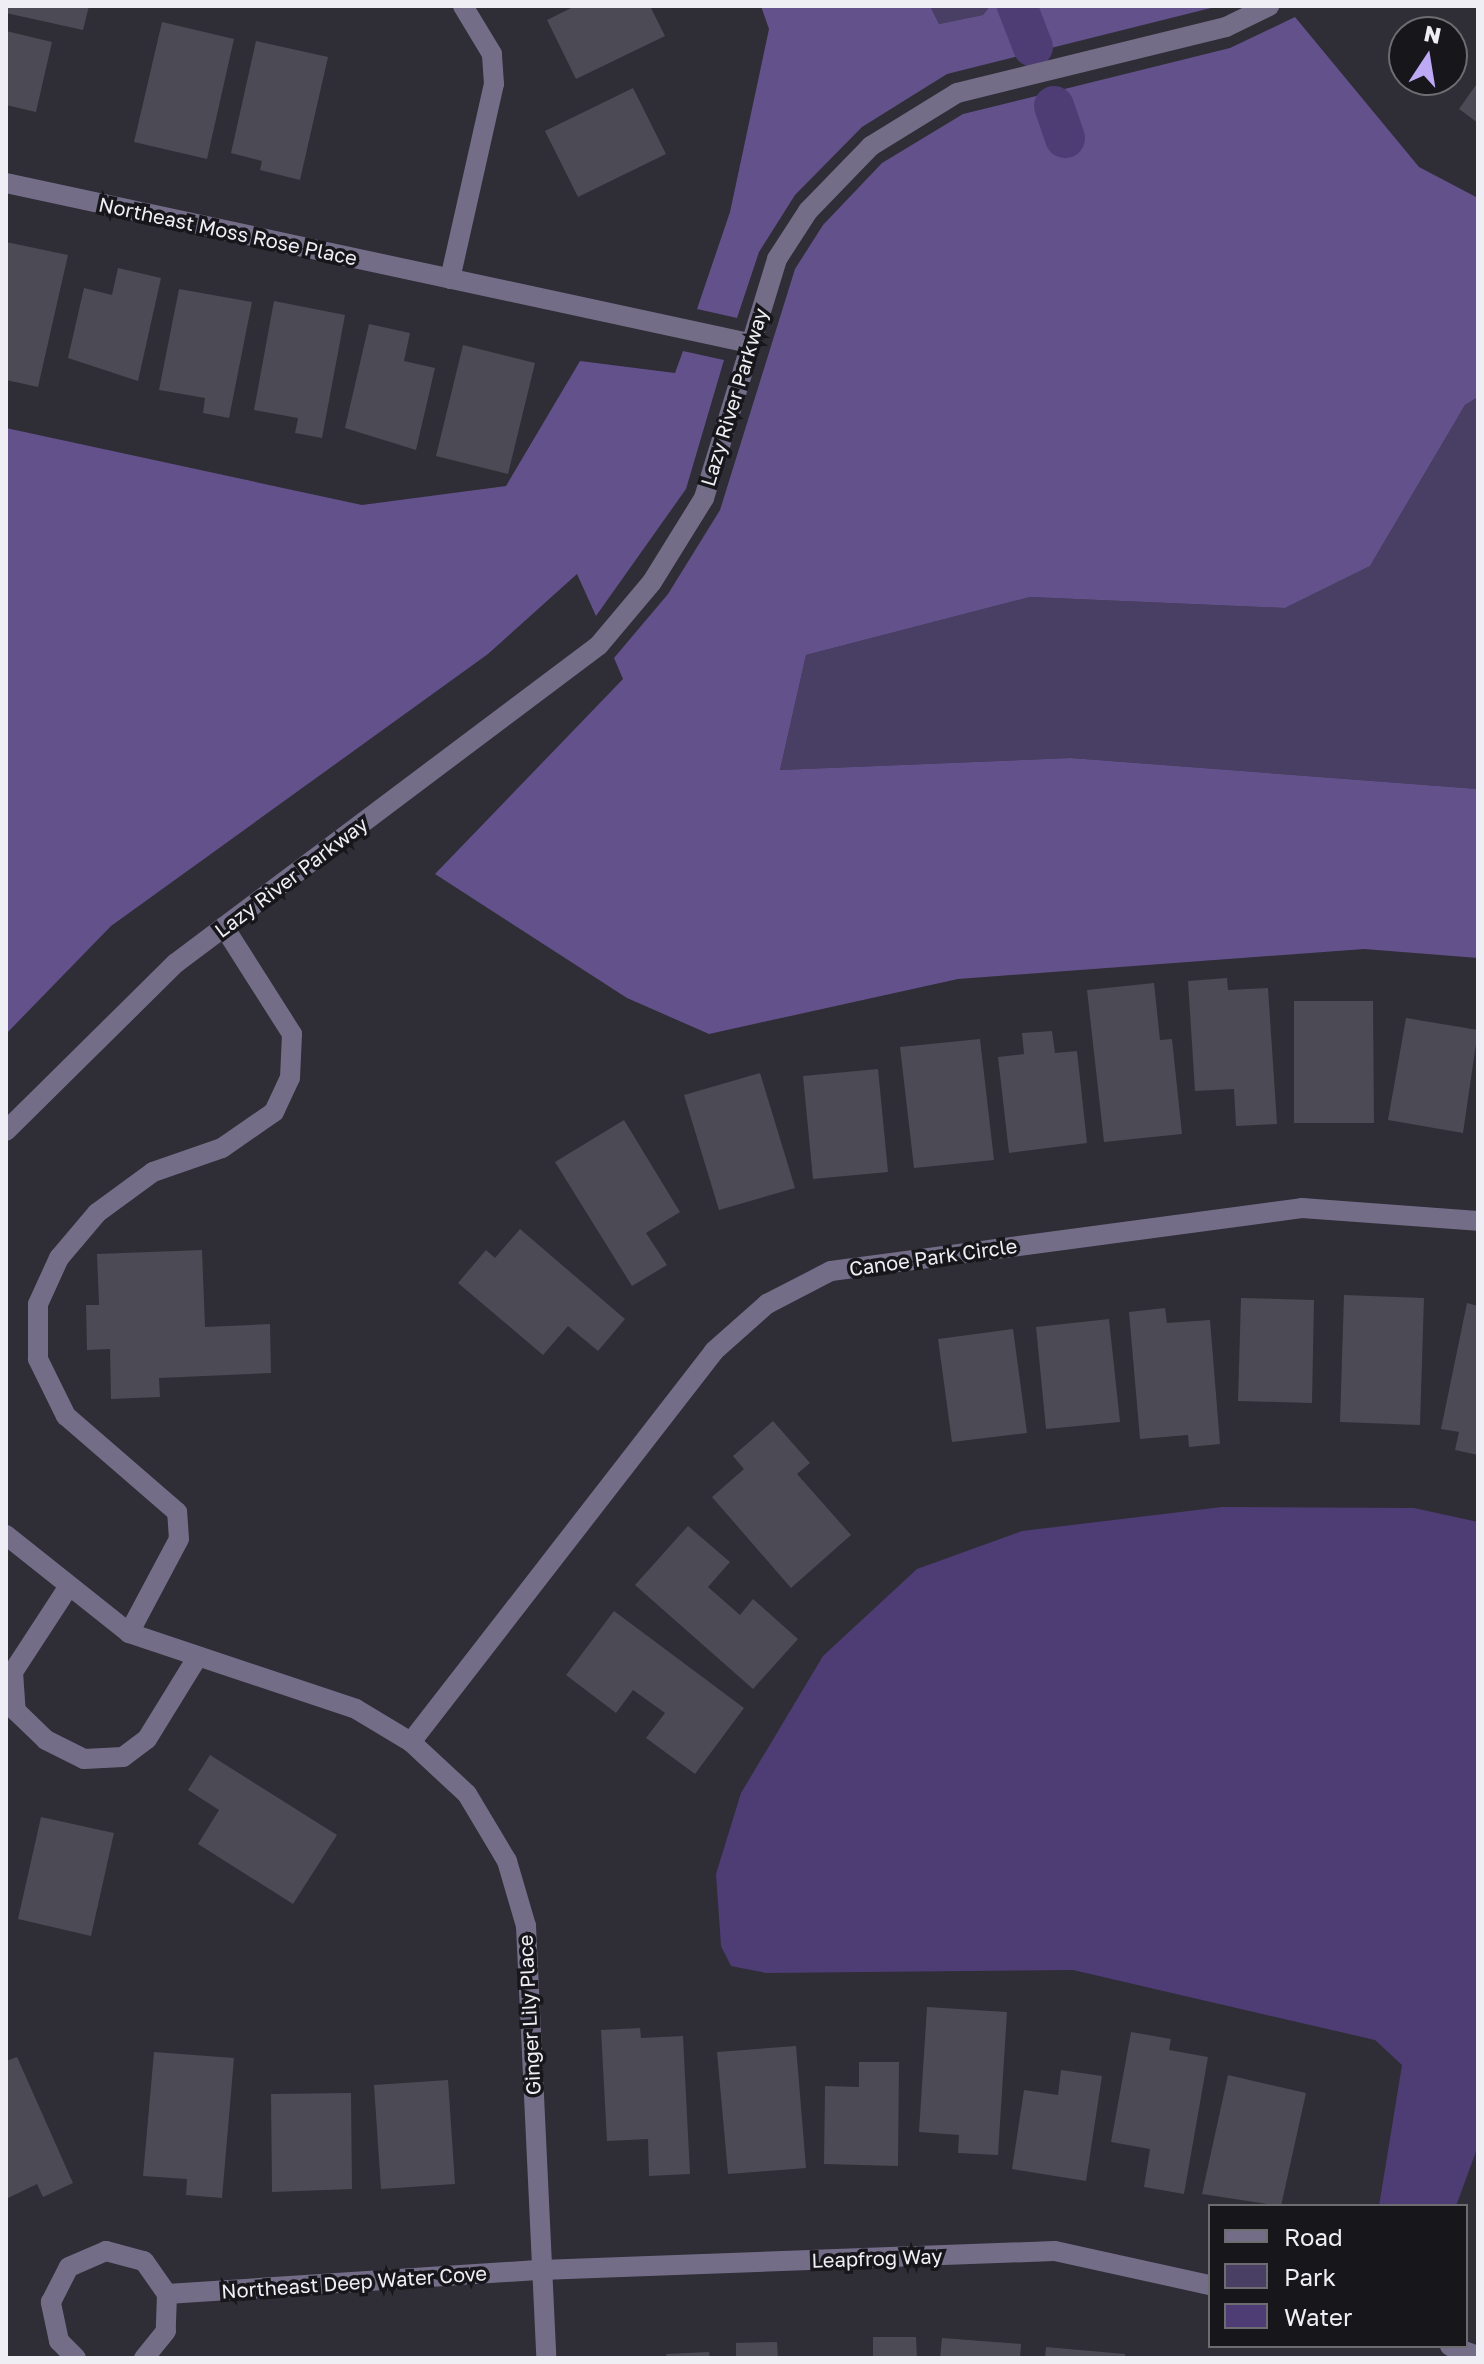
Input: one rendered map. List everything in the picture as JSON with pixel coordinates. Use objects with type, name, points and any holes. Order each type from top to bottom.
[{"type":"street","points":[[450,279],[494,84],[492,54],[463,6]]},
{"type":"street","name":"Lazy River Parkway","points":[[6,1131],[176,963],[599,645],[652,582],[704,498],[777,259],[808,211],[871,146],[957,93],[1211,31],[1269,6]]},
{"type":"street","name":"Northeast Moss Rose Place","points":[[6,183],[749,343]]},
{"type":"street","points":[[129,1633],[179,1539],[177,1512],[66,1416],[38,1359],[38,1304],[59,1258],[97,1213],[153,1172],[222,1148],[274,1112],[290,1078],[292,1034],[224,927]]},
{"type":"street","name":"Canoe Park Circle","points":[[411,1742],[714,1351],[767,1304],[831,1271],[1302,1208],[1478,1221]]},
{"type":"street","name":"Ginger Lily Place","points":[[6,1535],[129,1633],[195,1661],[356,1709],[411,1742],[467,1794],[507,1861],[526,1926],[541,2270]]},
{"type":"street","points":[[69,1586],[21,1653],[12,1679],[24,1723],[68,1753],[108,1761],[135,1750],[195,1661]]},
{"type":"street","points":[[76,2358],[52,2322],[51,2302],[69,2267],[106,2251],[125,2253],[158,2275],[167,2294],[166,2331],[144,2358]]},
{"type":"street","name":"Leapfrog Way","points":[[541,2270],[1055,2251],[1208,2285]]},
{"type":"street","points":[[541,2270],[546,2358]]},
{"type":"street","name":"Northeast Deep Water Cove","points":[[167,2294],[541,2270]]},
{"type":"street","points":[[1456,2348],[1478,2356]]},
{"type":"green space","points":[[930,6],[990,6],[983,15],[939,24]]},
{"type":"green space","points":[[1478,397],[1478,789],[1071,758],[780,770],[806,655],[1030,597],[1285,608],[1370,566],[1465,405]]},
{"type":"shaded area","points":[[761,6],[930,6],[939,24],[983,15],[990,6],[1219,6],[947,74],[862,127],[795,195],[759,252],[737,318],[697,309],[730,212],[769,29]]},
{"type":"shaded area","points":[[1295,17],[1419,167],[1478,198],[1478,397],[1465,405],[1370,566],[1285,608],[1030,597],[806,655],[780,770],[1071,758],[1478,789],[1478,958],[1364,949],[958,979],[709,1034],[627,998],[435,874],[623,679],[614,658],[668,594],[720,510],[795,269],[823,225],[882,163],[963,114],[1230,48]]},
{"type":"shaded area","points":[[683,351],[724,360],[686,489],[596,616],[577,574],[488,654],[111,926],[6,1034],[6,428],[362,505],[506,486],[580,361],[675,373]]},
{"type":"water","points":[[1222,1507],[1414,1508],[1478,1522],[1478,2146],[1457,2204],[1379,2204],[1402,2065],[1375,2040],[1073,1970],[766,1973],[731,1966],[721,1946],[716,1874],[741,1793],[823,1656],[917,1569],[1022,1531]]},
{"type":"building","points":[[6,6],[89,6],[83,30],[6,13]]},
{"type":"building","points":[[575,6],[650,6],[665,36],[576,79],[547,20]]},
{"type":"building","points":[[162,22],[234,39],[207,159],[134,142]]},
{"type":"building","points":[[6,31],[52,42],[36,112],[6,105]]},
{"type":"building","points":[[256,41],[328,57],[300,180],[260,170],[262,161],[231,153]]},
{"type":"building","points":[[1478,82],[1478,123],[1459,109]]},
{"type":"building","points":[[633,88],[666,154],[578,197],[545,131]]},
{"type":"building","points":[[6,242],[68,255],[38,387],[6,380]]},
{"type":"building","points":[[118,268],[161,278],[138,381],[68,358],[84,288],[112,295]]},
{"type":"building","points":[[179,289],[252,302],[229,418],[203,413],[205,398],[159,390]]},
{"type":"building","points":[[274,301],[345,315],[322,438],[295,433],[298,418],[254,410]]},
{"type":"building","points":[[369,324],[410,333],[404,361],[435,368],[416,450],[345,428]]},
{"type":"building","points":[[463,345],[535,363],[508,474],[436,456]]},
{"type":"building","points":[[1227,978],[1228,990],[1268,988],[1277,1124],[1236,1126],[1234,1089],[1195,1091],[1188,981]]},
{"type":"building","points":[[1154,983],[1160,1040],[1172,1039],[1182,1134],[1104,1142],[1087,990]]},
{"type":"building","points":[[1294,1001],[1373,1001],[1374,1123],[1294,1123]]},
{"type":"building","points":[[1406,1018],[1478,1030],[1463,1133],[1388,1120]]},
{"type":"building","points":[[1052,1031],[1055,1053],[1077,1051],[1087,1143],[1009,1153],[998,1057],[1024,1054],[1022,1033]]},
{"type":"building","points":[[980,1039],[994,1160],[914,1168],[900,1047]]},
{"type":"building","points":[[878,1069],[888,1172],[813,1179],[803,1076]]},
{"type":"building","points":[[760,1073],[795,1188],[719,1210],[684,1095]]},
{"type":"building","points":[[624,1120],[680,1212],[646,1233],[667,1265],[632,1286],[555,1162]]},
{"type":"building","points":[[520,1229],[625,1319],[598,1351],[568,1326],[543,1355],[458,1283],[486,1250],[495,1258]]},
{"type":"building","points":[[202,1250],[205,1327],[270,1324],[271,1373],[159,1378],[160,1397],[111,1399],[110,1349],[87,1350],[86,1305],[99,1305],[97,1254]]},
{"type":"building","points":[[1344,1295],[1424,1298],[1420,1425],[1340,1422]]},
{"type":"building","points":[[1241,1298],[1314,1300],[1312,1403],[1238,1401]]},
{"type":"building","points":[[1467,1303],[1478,1306],[1478,1455],[1455,1450],[1459,1432],[1441,1429]]},
{"type":"building","points":[[1165,1308],[1167,1323],[1210,1320],[1220,1444],[1189,1447],[1188,1435],[1140,1439],[1129,1312]]},
{"type":"building","points":[[1109,1319],[1120,1422],[1046,1429],[1036,1327]]},
{"type":"building","points":[[1013,1329],[1027,1433],[952,1442],[938,1339]]},
{"type":"building","points":[[773,1421],[810,1463],[797,1474],[851,1535],[791,1588],[712,1497],[744,1469],[733,1456]]},
{"type":"building","points":[[688,1526],[730,1562],[708,1587],[740,1615],[753,1599],[798,1639],[753,1689],[635,1585]]},
{"type":"building","points":[[614,1611],[744,1708],[695,1774],[646,1738],[665,1713],[633,1690],[616,1713],[566,1675]]},
{"type":"building","points":[[210,1755],[337,1835],[293,1904],[198,1844],[219,1810],[188,1790]]},
{"type":"building","points":[[41,1817],[114,1833],[91,1936],[18,1919]]},
{"type":"building","points":[[927,2007],[1007,2012],[998,2155],[958,2153],[959,2135],[919,2132]]},
{"type":"building","points":[[640,2028],[641,2038],[683,2036],[690,2174],[649,2176],[648,2139],[607,2141],[601,2030]]},
{"type":"building","points":[[1131,2032],[1171,2039],[1169,2050],[1208,2057],[1184,2194],[1144,2187],[1150,2149],[1111,2142]]},
{"type":"building","points":[[796,2046],[806,2168],[728,2174],[717,2052]]},
{"type":"building","points":[[154,2052],[234,2058],[222,2198],[186,2195],[187,2179],[143,2176]]},
{"type":"building","points":[[17,2057],[73,2183],[43,2197],[37,2184],[6,2199],[6,2061]]},
{"type":"building","points":[[859,2062],[899,2062],[898,2166],[824,2164],[825,2086],[859,2087]]},
{"type":"building","points":[[1061,2070],[1102,2076],[1086,2181],[1012,2169],[1024,2090],[1058,2095]]},
{"type":"building","points":[[1228,2075],[1306,2093],[1281,2204],[1202,2194]]},
{"type":"building","points":[[448,2080],[455,2184],[381,2189],[374,2085]]},
{"type":"building","points":[[351,2093],[352,2189],[272,2192],[271,2094]]},
{"type":"building","points":[[873,2337],[916,2337],[917,2358],[873,2358]]},
{"type":"building","points":[[942,2338],[1021,2344],[1020,2358],[940,2358]]},
{"type":"building","points":[[777,2342],[778,2358],[736,2358],[736,2343]]},
{"type":"building","points":[[1046,2347],[1125,2354],[1125,2358],[1045,2358]]},
{"type":"building","points":[[709,2352],[710,2358],[667,2358],[666,2354]]},
{"type":"waterway","points":[[1017,6],[1033,47]]},
{"type":"waterway","points":[[1054,106],[1065,138]]}]
